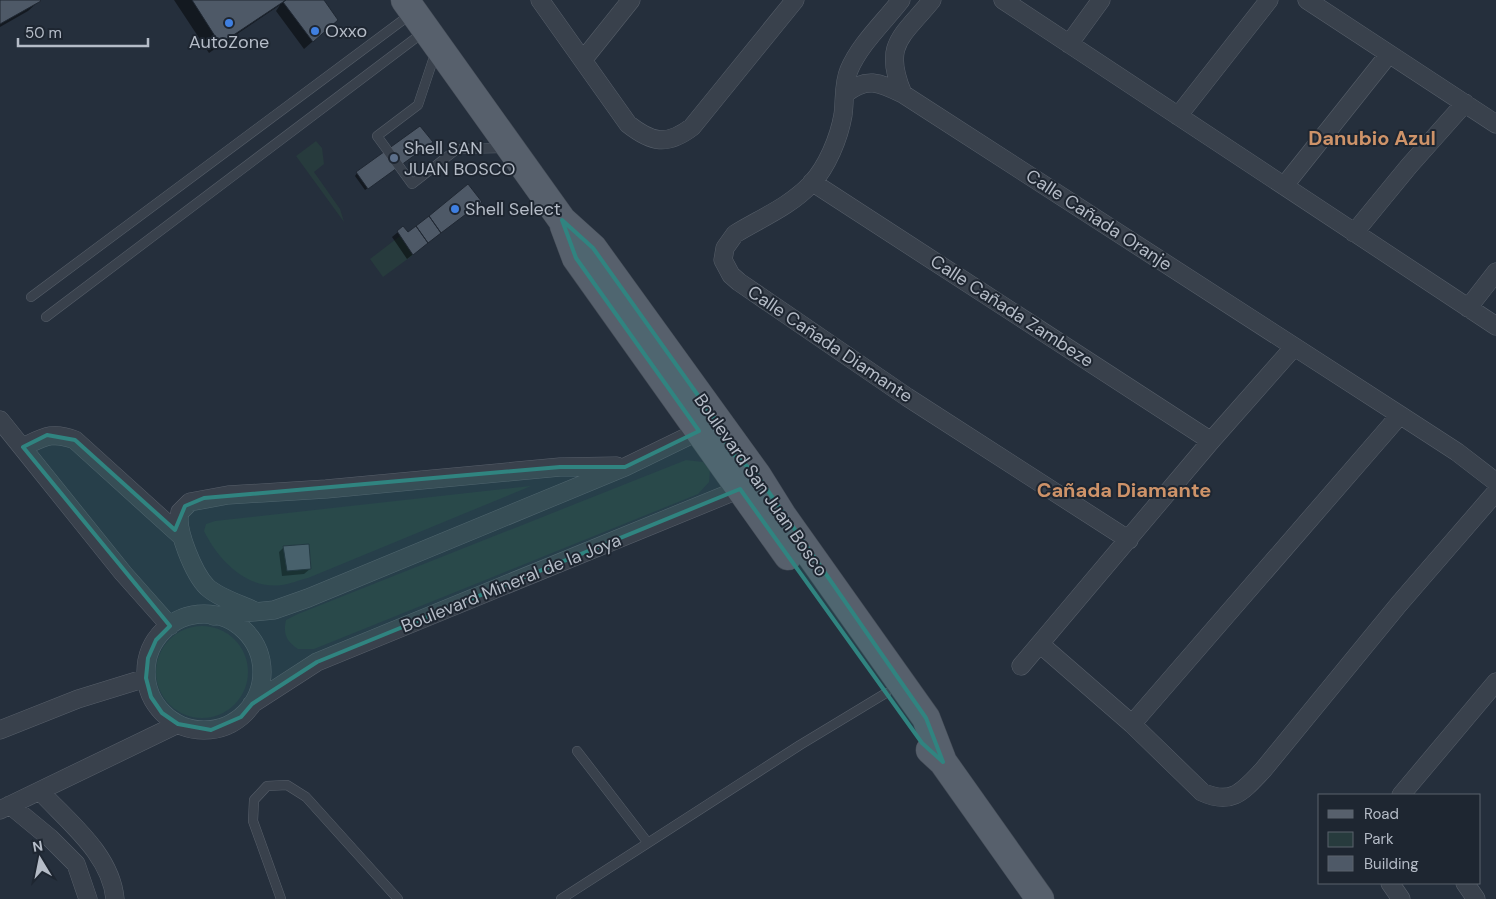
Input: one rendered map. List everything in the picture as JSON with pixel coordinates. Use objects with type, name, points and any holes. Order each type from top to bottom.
[{"type":"main road","name":"Boulevard San Juan Bosco","points":[[420,22],[562,220],[576,258],[749,482],[886,693],[922,743],[943,762],[1040,899]]},
{"type":"main road","name":"Boulevard San Juan Bosco","points":[[749,482],[782,515],[926,718],[943,762]]},
{"type":"street","points":[[540,0],[628,124],[642,135],[657,140],[672,140],[692,128],[795,0]]},
{"type":"street","points":[[583,60],[631,0]]},
{"type":"street","name":"Calle Cañada Diamante","points":[[901,0],[850,68],[846,80],[843,117],[836,141],[812,182],[792,202],[735,234],[725,248],[724,260],[730,275],[891,386],[1129,540]]},
{"type":"street","points":[[903,94],[894,67],[893,54],[904,34],[932,0]]},
{"type":"street","points":[[1003,0],[1496,326]]},
{"type":"street","points":[[1069,44],[1101,0]]},
{"type":"street","points":[[1178,116],[1269,0]]},
{"type":"street","points":[[1307,0],[1496,124]]},
{"type":"street","points":[[1284,186],[1389,54]]},
{"type":"street","name":"Calle Cañada Oranje","points":[[846,94],[854,87],[873,82],[903,94],[1400,415],[1496,482]]},
{"type":"street","points":[[1354,233],[1409,166],[1465,104]]},
{"type":"street","name":"Calle Cañada Zambeze","points":[[812,182],[1211,440]]},
{"type":"street","points":[[1468,308],[1496,272]]},
{"type":"street","points":[[1021,666],[1129,540],[1211,440],[1294,347]]},
{"type":"street","points":[[1132,724],[1400,415]]},
{"type":"street","points":[[0,420],[123,573],[170,626]]},
{"type":"street","points":[[213,616],[274,610],[308,598],[625,467],[708,427],[730,451],[738,471],[749,482]]},
{"type":"street","points":[[23,447],[46,435],[61,435],[75,440],[181,536]]},
{"type":"street","points":[[256,611],[227,599],[207,586],[181,536],[178,520],[180,512],[190,502],[204,498],[560,467],[625,467]]},
{"type":"street","name":"Boulevard Mineral de la Joya","points":[[252,704],[317,662],[749,482]]},
{"type":"street","points":[[1040,644],[1132,724],[1202,792],[1215,798],[1225,799],[1244,790],[1263,770],[1398,604],[1496,492]]},
{"type":"street","points":[[198,614],[213,616],[229,620],[243,630],[253,642],[260,657],[262,673],[259,689],[252,704],[241,717],[227,726],[211,730],[194,730],[178,724],[162,713],[151,697],[146,678],[148,658],[156,640],[170,626],[198,614]]},
{"type":"street","points":[[0,730],[78,698],[146,678]]},
{"type":"street","points":[[1403,794],[1496,682]]},
{"type":"street","points":[[5,808],[178,724]]},
{"type":"street","points":[[40,791],[99,855],[107,871],[115,899]]},
{"type":"street","points":[[5,808],[50,838],[76,864],[88,899]]},
{"type":"street","points":[[1391,884],[1401,899]]},
{"type":"street","points":[[1466,884],[1476,899]]},
{"type":"lane","points":[[420,22],[418,105],[377,136],[412,184],[457,149],[511,148]]},
{"type":"lane","points":[[31,297],[420,22]]},
{"type":"lane","points":[[46,317],[420,22]]},
{"type":"lane","points":[[561,899],[800,745],[886,693]]},
{"type":"lane","points":[[577,751],[648,843]]},
{"type":"lane","points":[[280,899],[253,821],[254,800],[267,786],[287,785],[306,797],[398,899]]},
{"type":"highlighted area","points":[[562,220],[593,248],[717,422],[730,451],[757,475],[926,718],[943,762],[922,743],[740,489],[317,662],[252,704],[241,717],[211,730],[178,724],[162,713],[151,697],[146,678],[148,658],[156,640],[170,626],[23,447],[47,435],[75,440],[175,530],[185,506],[204,498],[560,467],[625,467],[699,431],[576,258]]},
{"type":"green space","points":[[316,141],[322,148],[324,164],[314,172],[340,209],[344,222],[296,156]]},
{"type":"green space","points":[[400,236],[413,255],[383,277],[370,259]]},
{"type":"green space","points":[[686,460],[703,462],[710,470],[709,482],[698,494],[314,649],[298,649],[286,637],[286,620],[298,614]]},
{"type":"green space","points":[[531,486],[308,578],[282,585],[257,583],[235,571],[217,552],[204,531],[206,524],[215,521]]},
{"type":"green space","points":[[202,626],[220,629],[235,639],[245,654],[248,672],[245,690],[235,705],[220,715],[202,718],[184,715],[169,705],[159,690],[156,672],[159,654],[169,639],[184,629]]},
{"type":"building","points":[[0,0],[40,0],[41,1],[0,24]]},
{"type":"building","name":"AutoZone","points":[[192,0],[286,0],[220,44]]},
{"type":"building","name":"Oxxo","points":[[286,0],[324,0],[338,20],[313,42],[283,2]]},
{"type":"building","name":"Shell SAN JUAN BOSCO","points":[[420,126],[433,142],[368,189],[356,172]]},
{"type":"building","name":"Shell Select","points":[[468,184],[482,202],[441,233],[429,216]]},
{"type":"building","points":[[429,216],[441,233],[428,243],[416,226]]},
{"type":"building","points":[[403,226],[408,232],[416,226],[428,243],[413,255],[397,231]]},
{"type":"building","points":[[309,544],[311,569],[287,571],[283,546]]},
{"type":"place","name":"AutoZone","points":[[229,23]]},
{"type":"place","name":"Oxxo","points":[[315,31]]},
{"type":"place","name":"Shell SAN JUAN BOSCO","points":[[394,158]]},
{"type":"place","name":"Shell Select","points":[[455,209]]},
{"type":"district","name":"Danubio Azul","points":[[1372,138]]},
{"type":"district","name":"Cañada Diamante","points":[[1124,490]]}]
